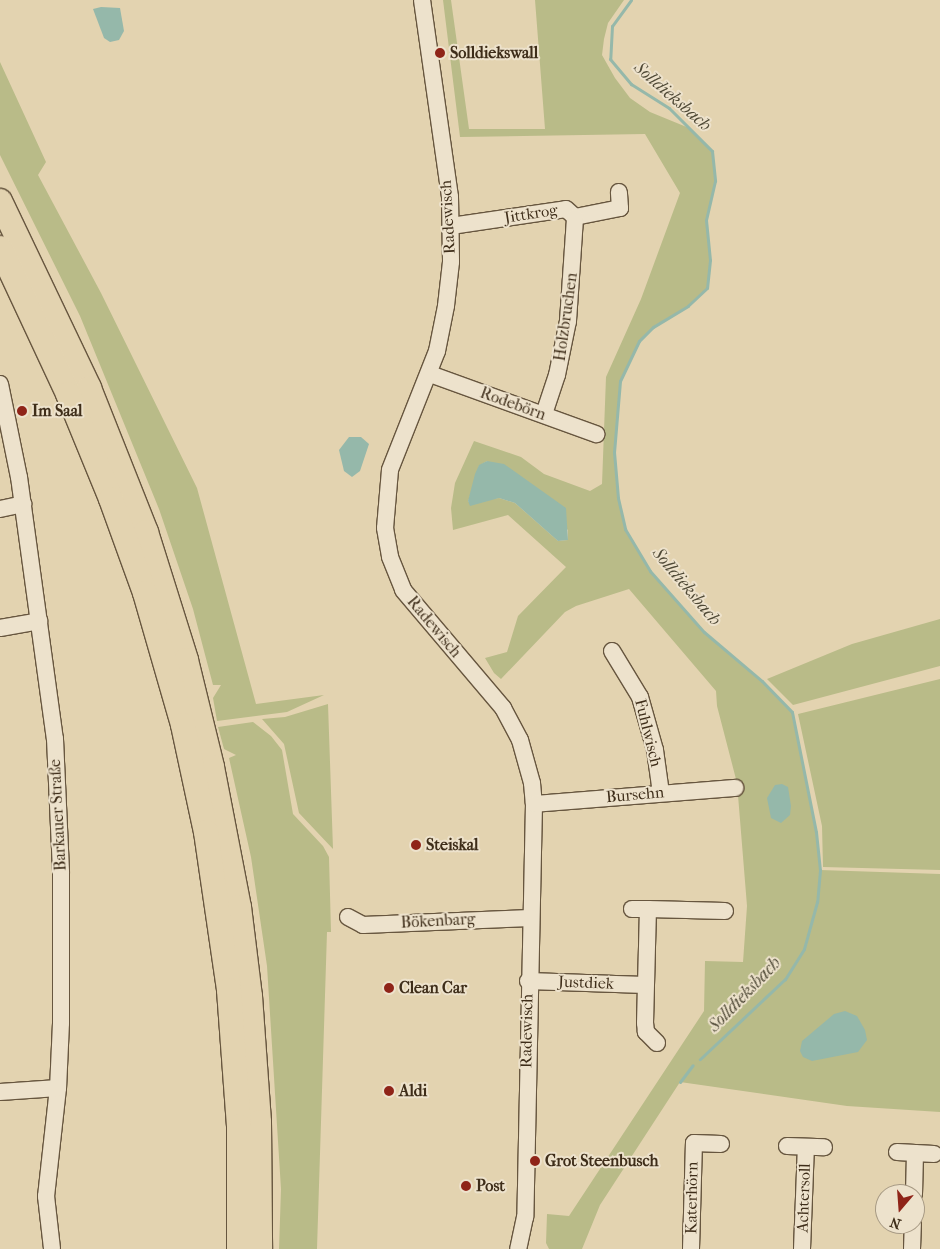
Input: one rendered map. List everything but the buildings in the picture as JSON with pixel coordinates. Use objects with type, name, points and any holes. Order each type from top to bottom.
[{"type":"highway","points":[[0,201],[89,388],[146,532],[186,660],[212,767],[237,898],[250,996],[259,1122],[260,1249]]},
{"type":"highway","points":[[0,248],[68,394],[115,508],[144,593],[183,725],[210,851],[229,990],[239,1126],[239,1249]]},
{"type":"street","name":"Radewisch","points":[[422,0],[451,226],[446,306],[430,374],[394,456],[388,480],[385,516],[390,557],[398,581],[416,609],[471,670],[513,725],[525,752],[534,804],[528,981],[525,1217],[518,1249]]},
{"type":"street","name":"Jittkrog","points":[[451,226],[566,209],[575,217],[620,208],[619,192]]},
{"type":"street","name":"Holzbruchen","points":[[544,414],[557,375],[568,321],[575,217]]},
{"type":"street","name":"Rodebörn","points":[[430,374],[596,434]]},
{"type":"street","name":"Barkauer Straße","points":[[0,384],[23,504],[55,739],[61,873],[58,1088],[46,1196],[52,1249]]},
{"type":"street","points":[[0,508],[23,504]]},
{"type":"street","points":[[0,628],[39,621]]},
{"type":"street","name":"Fuhlwisch","points":[[612,651],[640,697],[655,750],[661,793]]},
{"type":"street","name":"Bursehn","points":[[534,804],[735,788]]},
{"type":"street","points":[[657,1043],[646,1032],[640,909],[725,910]]},
{"type":"street","name":"Bökenbarg","points":[[348,917],[363,925],[530,918]]},
{"type":"street","name":"Justdiek","points":[[528,981],[644,985]]},
{"type":"street","points":[[0,1092],[58,1088]]},
{"type":"street","name":"Katerhörn","points":[[691,1249],[694,1143],[721,1144]]},
{"type":"street","points":[[787,1146],[824,1147]]},
{"type":"street","name":"Achtersoll","points":[[802,1249],[806,1147]]},
{"type":"street","points":[[897,1152],[934,1154]]},
{"type":"street","points":[[914,1153],[914,1184]]},
{"type":"street","points":[[912,1249],[913,1234]]},
{"type":"green space","points":[[443,0],[451,0],[469,129],[545,129],[535,0],[624,0],[608,23],[602,55],[615,78],[630,98],[650,112],[689,128],[712,151],[715,181],[706,220],[710,260],[707,288],[688,306],[653,327],[639,341],[620,381],[614,452],[618,498],[625,529],[650,571],[704,632],[762,681],[792,712],[816,832],[820,870],[940,874],[940,1112],[847,1106],[680,1082],[600,1205],[582,1249],[549,1249],[546,1243],[547,1214],[569,1216],[704,1011],[705,961],[743,962],[747,906],[737,783],[717,706],[716,691],[629,589],[576,606],[565,612],[501,679],[494,673],[485,658],[507,652],[518,616],[566,567],[508,515],[453,530],[451,508],[455,483],[474,441],[521,457],[544,474],[590,491],[602,484],[606,377],[641,299],[680,193],[645,134],[460,137]],"holes":[[[487,461],[568,530],[568,540],[558,541],[515,503],[499,498],[468,502],[479,466]]]},
{"type":"green space","points":[[0,62],[46,162],[38,175],[101,293],[197,488],[256,704],[324,695],[287,712],[217,721],[213,698],[221,685],[213,685],[193,609],[159,509],[80,316],[0,155]]},
{"type":"green space","points":[[940,619],[940,666],[793,705],[767,679],[852,644]]},
{"type":"green space","points":[[940,679],[940,870],[823,867],[822,826],[798,714]]},
{"type":"green space","points":[[328,704],[333,849],[299,813],[284,744],[262,719],[285,717]]},
{"type":"green space","points":[[253,722],[271,736],[282,750],[293,814],[323,846],[329,857],[331,932],[327,932],[317,1249],[279,1249],[281,1189],[267,966],[251,857],[229,758],[236,755],[224,749],[218,727]]},
{"type":"shaded area","points":[[101,7],[120,8],[124,31],[119,40],[110,42],[104,38],[93,9]]},
{"type":"shaded area","points":[[349,437],[361,437],[369,444],[360,471],[352,477],[344,471],[339,450]]},
{"type":"shaded area","points":[[487,461],[504,464],[566,508],[568,540],[558,541],[515,503],[499,498],[470,506],[468,501],[475,474],[479,465]]},
{"type":"shaded area","points":[[782,784],[788,787],[791,806],[790,815],[781,823],[771,818],[767,798],[775,785]]},
{"type":"shaded area","points":[[845,1011],[857,1016],[865,1030],[867,1040],[858,1052],[812,1061],[803,1057],[800,1051],[802,1041],[834,1014]]},
{"type":"waterway","name":"Solldieksbach","points":[[631,0],[612,26],[610,59],[631,84],[669,108],[712,151],[715,181],[706,220],[710,260],[707,288],[688,306],[653,327],[639,341],[620,381],[614,452],[618,498],[625,529],[650,571],[704,632],[762,681],[792,712],[816,832],[820,870],[817,902],[804,949],[785,979],[700,1059]]},
{"type":"waterway","name":"Solldieksbach","points":[[680,1082],[693,1065]]},
{"type":"place","name":"Solldiekswall","points":[[440,53]]},
{"type":"place","name":"Im Saal","points":[[22,411]]},
{"type":"place","name":"Steiskal","points":[[416,845]]},
{"type":"place","name":"Clean Car","points":[[389,988]]},
{"type":"place","name":"Aldi","points":[[389,1091]]},
{"type":"place","name":"Grot Steenbusch","points":[[535,1161]]},
{"type":"place","name":"Post","points":[[466,1186]]}]
